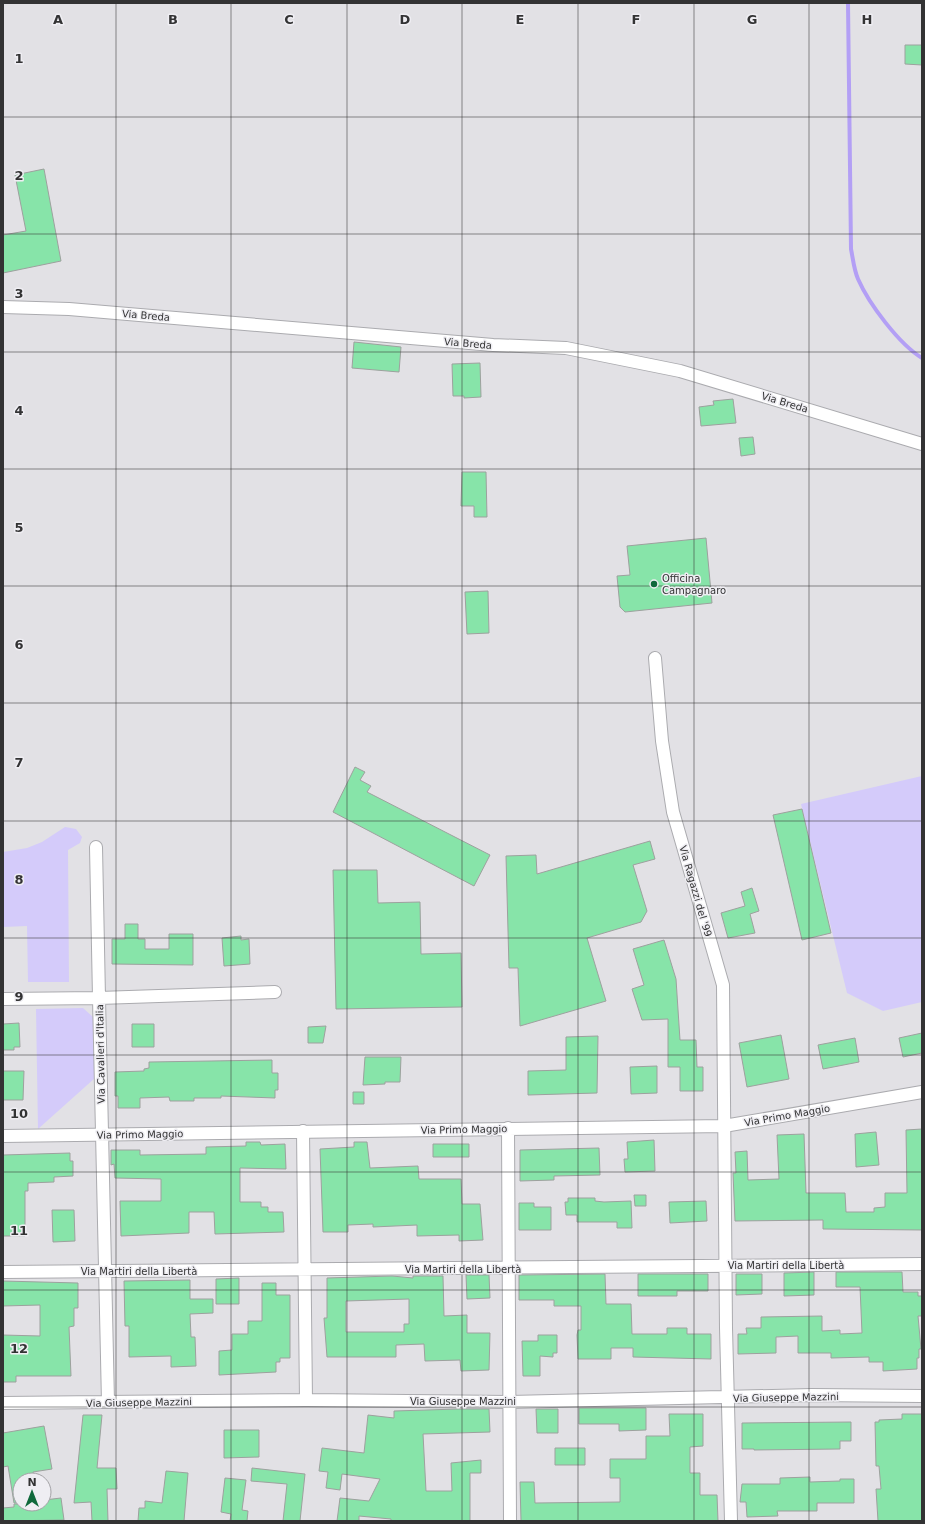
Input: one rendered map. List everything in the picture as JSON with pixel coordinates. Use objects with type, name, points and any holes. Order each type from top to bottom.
[{"type":"street","name":"Via Breda","points":[[3,307],[69,309],[494,345],[566,348],[680,371],[922,444]]},
{"type":"street","name":"Via Ragazzi del '99","points":[[655,658],[662,741],[673,812],[723,984],[731,1521]]},
{"type":"street","points":[[96,847],[99,998],[276,992]]},
{"type":"street","name":"Via Cavalieri d'Italia","points":[[3,999],[99,998],[108,1402]]},
{"type":"street","name":"Via Primo Maggio","points":[[3,1136],[724,1126],[922,1092]]},
{"type":"street","points":[[508,1128],[510,1521]]},
{"type":"street","points":[[303,1131],[306,1400]]},
{"type":"street","name":"Via Martiri della Libertà","points":[[3,1272],[508,1269],[726,1265],[922,1264]]},
{"type":"street","name":"Via Giuseppe Mazzini","points":[[3,1403],[306,1400],[510,1402],[812,1395],[922,1396]]},
{"type":"shaded area","points":[[922,776],[922,1002],[883,1011],[847,993],[801,804]]},
{"type":"shaded area","points":[[65,827],[76,829],[82,837],[80,843],[68,850],[69,982],[28,982],[27,926],[3,927],[3,852],[27,848],[42,842]]},
{"type":"shaded area","points":[[83,1008],[93,1017],[95,1078],[38,1129],[36,1009]]},
{"type":"building","points":[[905,45],[922,45],[922,65],[905,64]]},
{"type":"building","points":[[44,169],[61,261],[3,273],[3,235],[26,231],[15,175]]},
{"type":"building","points":[[354,342],[401,347],[399,372],[352,368]]},
{"type":"building","points":[[480,363],[481,397],[464,398],[464,396],[453,396],[452,364]]},
{"type":"building","points":[[733,399],[736,423],[701,426],[699,407],[714,405],[713,401]]},
{"type":"building","points":[[753,437],[755,454],[741,456],[739,438]]},
{"type":"building","points":[[462,472],[486,472],[487,517],[474,517],[474,506],[461,506]]},
{"type":"building","points":[[706,538],[712,603],[625,612],[620,607],[617,576],[630,575],[627,546]]},
{"type":"building","points":[[488,591],[489,633],[467,634],[465,592]]},
{"type":"building","points":[[355,767],[365,772],[360,780],[371,786],[367,792],[490,855],[474,886],[333,812]]},
{"type":"building","points":[[802,809],[831,933],[802,940],[773,815]]},
{"type":"building","points":[[650,841],[655,859],[633,865],[647,911],[641,922],[587,938],[606,1001],[520,1026],[518,968],[509,968],[506,856],[536,855],[537,874]]},
{"type":"building","points":[[333,870],[377,870],[378,903],[420,902],[421,954],[461,953],[462,1007],[336,1009]]},
{"type":"building","points":[[752,888],[759,911],[750,914],[755,933],[728,938],[721,913],[745,906],[741,892]]},
{"type":"building","points":[[125,924],[138,924],[138,939],[145,939],[145,949],[169,949],[169,934],[193,934],[193,965],[112,964],[112,939],[125,939]]},
{"type":"building","points":[[241,936],[241,940],[249,939],[250,964],[224,966],[222,938]]},
{"type":"building","points":[[664,940],[676,979],[680,1040],[696,1040],[697,1067],[703,1067],[703,1091],[680,1091],[680,1067],[668,1067],[668,1019],[642,1020],[632,989],[644,985],[633,949]]},
{"type":"building","points":[[19,1023],[20,1047],[14,1047],[14,1050],[3,1050],[3,1024]]},
{"type":"building","points":[[132,1024],[154,1024],[154,1047],[132,1047]]},
{"type":"building","points":[[326,1026],[323,1043],[308,1043],[308,1027]]},
{"type":"building","points":[[922,1033],[922,1053],[903,1057],[899,1038]]},
{"type":"building","points":[[781,1035],[789,1079],[747,1087],[739,1043]]},
{"type":"building","points":[[598,1036],[597,1093],[528,1095],[528,1071],[566,1070],[566,1037]]},
{"type":"building","points":[[855,1038],[859,1062],[823,1069],[818,1045]]},
{"type":"building","points":[[365,1057],[401,1057],[400,1082],[385,1082],[385,1084],[363,1085]]},
{"type":"building","points":[[272,1060],[272,1073],[278,1073],[278,1090],[275,1090],[275,1098],[221,1096],[221,1098],[194,1098],[194,1101],[170,1101],[169,1097],[140,1098],[140,1108],[118,1108],[118,1096],[115,1096],[115,1072],[144,1071],[144,1069],[149,1068],[149,1062]]},
{"type":"building","points":[[657,1066],[657,1093],[631,1094],[630,1067]]},
{"type":"building","points":[[3,1071],[24,1071],[23,1100],[3,1100]]},
{"type":"building","points":[[353,1092],[364,1092],[364,1104],[353,1104]]},
{"type":"building","points":[[922,1129],[922,1230],[823,1229],[823,1220],[735,1221],[733,1173],[736,1173],[735,1152],[747,1151],[748,1180],[779,1179],[777,1135],[804,1134],[806,1193],[845,1193],[846,1212],[874,1212],[874,1208],[885,1207],[885,1193],[907,1193],[906,1130]]},
{"type":"building","points":[[876,1132],[879,1165],[856,1167],[855,1134]]},
{"type":"building","points":[[654,1140],[655,1171],[625,1172],[624,1159],[628,1159],[627,1142]]},
{"type":"building","points":[[246,1142],[260,1142],[261,1145],[285,1144],[286,1169],[240,1168],[240,1202],[261,1202],[261,1207],[268,1207],[268,1212],[283,1212],[284,1232],[215,1234],[214,1212],[189,1212],[189,1233],[121,1236],[120,1201],[161,1201],[161,1179],[115,1178],[114,1164],[111,1165],[111,1150],[140,1150],[140,1155],[206,1154],[206,1147],[246,1146]]},
{"type":"building","points":[[354,1142],[367,1142],[370,1168],[418,1166],[419,1179],[461,1179],[462,1204],[480,1204],[483,1240],[459,1241],[459,1235],[417,1236],[417,1225],[373,1227],[373,1224],[348,1225],[348,1232],[323,1232],[320,1149],[354,1147]]},
{"type":"building","points":[[433,1144],[469,1144],[469,1157],[433,1157]]},
{"type":"building","points":[[599,1148],[600,1175],[554,1176],[554,1180],[520,1181],[520,1150]]},
{"type":"building","points":[[70,1153],[70,1161],[73,1161],[73,1176],[54,1177],[54,1182],[28,1183],[28,1191],[25,1191],[25,1236],[3,1236],[3,1155]]},
{"type":"building","points":[[634,1195],[646,1195],[646,1206],[635,1206]]},
{"type":"building","points":[[568,1198],[595,1198],[595,1201],[604,1202],[631,1201],[632,1228],[617,1228],[617,1222],[577,1222],[577,1215],[566,1215],[565,1202],[568,1202]]},
{"type":"building","points":[[706,1201],[707,1221],[670,1223],[669,1202]]},
{"type":"building","points":[[519,1203],[534,1203],[534,1207],[551,1207],[551,1230],[519,1230]]},
{"type":"building","points":[[52,1210],[74,1210],[75,1241],[53,1242]]},
{"type":"building","points":[[814,1272],[814,1295],[784,1296],[784,1273]]},
{"type":"building","points":[[836,1272],[902,1272],[903,1292],[918,1292],[918,1296],[922,1296],[922,1316],[918,1316],[921,1349],[919,1349],[919,1358],[917,1358],[917,1369],[883,1371],[883,1362],[869,1362],[869,1357],[831,1358],[831,1353],[798,1353],[798,1336],[776,1337],[776,1353],[738,1354],[738,1334],[747,1334],[746,1328],[761,1328],[761,1317],[822,1316],[822,1331],[840,1330],[840,1334],[862,1333],[860,1287],[836,1287]]},
{"type":"building","points":[[605,1274],[606,1304],[631,1304],[632,1334],[667,1334],[667,1328],[687,1328],[687,1334],[711,1334],[711,1359],[633,1357],[633,1348],[611,1348],[611,1359],[578,1359],[577,1335],[578,1330],[581,1330],[581,1306],[554,1306],[554,1300],[519,1300],[519,1275]]},
{"type":"building","points":[[638,1274],[708,1274],[708,1291],[677,1291],[677,1296],[638,1296]]},
{"type":"building","points":[[736,1274],[762,1274],[762,1294],[736,1295]]},
{"type":"building","points":[[466,1275],[489,1275],[490,1298],[467,1299]]},
{"type":"building","points":[[392,1276],[413,1278],[413,1276],[443,1276],[444,1316],[467,1315],[467,1333],[490,1333],[489,1370],[461,1371],[460,1360],[425,1361],[424,1344],[396,1345],[396,1357],[327,1357],[324,1318],[327,1318],[327,1278]],"holes":[[[409,1299],[409,1324],[404,1324],[404,1332],[346,1332],[346,1301]]]},
{"type":"building","points":[[239,1278],[239,1304],[216,1304],[216,1279]]},
{"type":"building","points":[[190,1280],[190,1299],[213,1299],[213,1313],[190,1314],[191,1337],[195,1337],[196,1366],[171,1367],[171,1356],[129,1357],[129,1326],[125,1326],[124,1281]]},
{"type":"building","points":[[3,1281],[78,1283],[78,1308],[74,1308],[74,1326],[69,1327],[71,1376],[16,1376],[16,1382],[3,1382],[3,1335],[40,1336],[40,1305],[3,1306]]},
{"type":"building","points":[[262,1283],[276,1283],[276,1295],[290,1295],[290,1358],[280,1358],[280,1362],[276,1362],[276,1372],[219,1375],[219,1351],[232,1350],[232,1334],[248,1334],[248,1321],[262,1321]]},
{"type":"building","points":[[538,1335],[557,1335],[557,1353],[553,1353],[553,1357],[540,1356],[540,1376],[523,1376],[522,1341],[538,1341]]},
{"type":"building","points":[[579,1408],[646,1408],[646,1430],[619,1431],[619,1424],[579,1424]]},
{"type":"building","points":[[489,1409],[490,1432],[423,1434],[426,1491],[452,1491],[451,1463],[481,1460],[481,1473],[470,1473],[470,1521],[391,1521],[391,1519],[359,1516],[359,1521],[337,1521],[340,1498],[369,1501],[380,1479],[342,1474],[340,1490],[326,1488],[328,1472],[319,1471],[322,1448],[364,1453],[368,1415],[394,1418],[394,1411]]},
{"type":"building","points":[[536,1409],[558,1409],[558,1433],[537,1433]]},
{"type":"building","points":[[669,1414],[703,1414],[703,1446],[690,1447],[690,1473],[700,1473],[700,1495],[717,1495],[718,1521],[521,1521],[520,1482],[534,1482],[535,1503],[620,1502],[620,1478],[610,1478],[610,1459],[646,1459],[646,1436],[670,1436]]},
{"type":"building","points":[[902,1414],[922,1414],[922,1521],[878,1521],[876,1489],[881,1489],[879,1466],[876,1466],[875,1422],[879,1422],[879,1420],[902,1419]]},
{"type":"building","points":[[83,1415],[102,1415],[97,1468],[116,1468],[117,1489],[107,1489],[108,1521],[92,1521],[91,1502],[74,1503]]},
{"type":"building","points":[[851,1422],[851,1441],[840,1441],[840,1449],[742,1449],[742,1423]]},
{"type":"building","points":[[44,1426],[52,1469],[33,1472],[12,1472],[12,1491],[8,1466],[3,1467],[3,1433]]},
{"type":"building","points":[[224,1430],[259,1430],[259,1457],[224,1458]]},
{"type":"building","points":[[555,1448],[585,1448],[585,1465],[555,1465]]},
{"type":"building","points":[[252,1468],[305,1474],[300,1521],[283,1521],[287,1484],[251,1481]]},
{"type":"building","points":[[166,1471],[188,1473],[184,1521],[138,1521],[139,1508],[145,1508],[145,1501],[162,1503]]},
{"type":"building","points":[[810,1477],[810,1482],[854,1479],[854,1503],[817,1503],[817,1511],[777,1511],[778,1516],[747,1517],[746,1502],[740,1502],[742,1484],[780,1484],[780,1478]]},
{"type":"building","points":[[225,1478],[246,1480],[242,1510],[248,1511],[247,1521],[230,1521],[231,1514],[221,1512]]},
{"type":"building","points":[[61,1498],[64,1520],[3,1521],[3,1508],[12,1507],[12,1512],[52,1512],[52,1499]]},
{"type":"waterway","points":[[848,3],[851,249],[854,264],[858,279],[869,300],[886,323],[904,343],[922,358]]},
{"type":"place","name":"Officina Campagnaro","points":[[654,584]]}]
